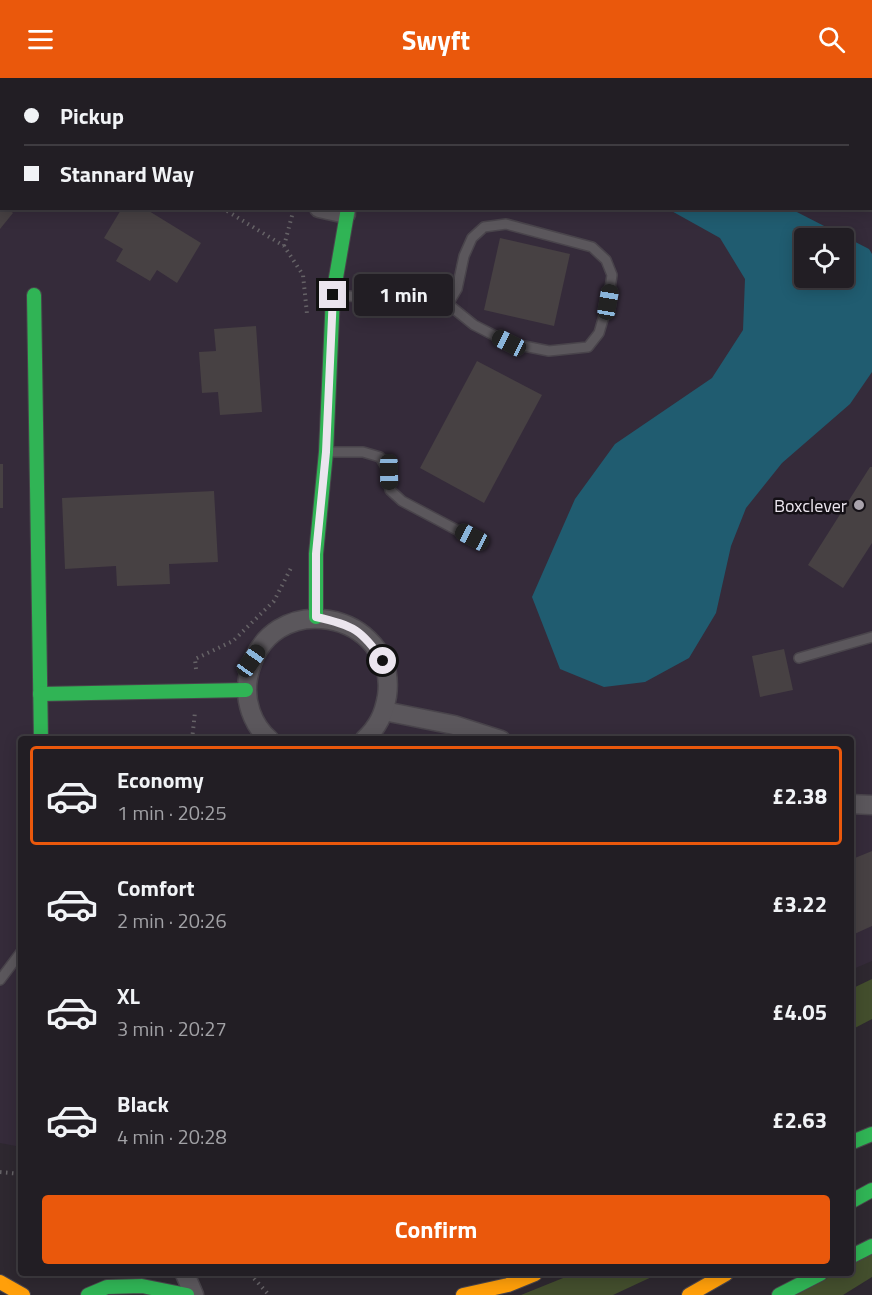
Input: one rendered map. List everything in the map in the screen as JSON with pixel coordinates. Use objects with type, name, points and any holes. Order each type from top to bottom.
[{"type":"main road","points":[[316,617],[316,554],[326,452],[333,295],[347,211]]},
{"type":"main road","points":[[34,294],[41,736]]},
{"type":"main road","points":[[40,694],[246,690]]},
{"type":"main road","points":[[854,1141],[872,1134]]},
{"type":"main road","points":[[854,1200],[872,1190]]},
{"type":"main road","points":[[854,1255],[872,1246]]},
{"type":"main road","points":[[463,1295],[508,1285],[530,1276]]},
{"type":"main road","points":[[689,1295],[722,1276]]},
{"type":"main road","points":[[779,1295],[816,1276]]},
{"type":"main road","points":[[0,1281],[23,1295]]},
{"type":"main road","points":[[88,1295],[107,1287],[142,1286],[187,1295]]},
{"type":"street","points":[[265,736],[249,711],[246,690],[251,661],[268,637],[288,623],[316,617],[344,623],[369,640],[383,661],[388,687],[384,711],[374,730],[368,736]]},
{"type":"street","points":[[384,711],[454,725],[488,736]]},
{"type":"street","points":[[854,804],[872,804]]},
{"type":"street","points":[[107,1287],[119,1276]]},
{"type":"street","points":[[186,1276],[194,1295]]},
{"type":"lane","points":[[333,295],[448,304],[474,325],[509,343],[549,351],[588,348],[599,333],[612,275],[606,260],[592,247],[506,224],[484,227],[472,238],[464,256],[457,289],[448,304]]},
{"type":"lane","points":[[326,452],[363,452],[380,457],[389,472],[390,490],[402,501],[472,537]]},
{"type":"lane","points":[[799,658],[872,637]]},
{"type":"lane","points":[[0,980],[18,956]]},
{"type":"path","points":[[225,210],[284,246],[303,275],[307,316]]},
{"type":"path","points":[[284,246],[293,210]]},
{"type":"path","points":[[192,736],[197,692],[195,659],[233,641],[274,601],[297,557]]},
{"type":"path","points":[[0,1172],[18,1174]]},
{"type":"path","points":[[252,1276],[269,1295]]},
{"type":"shaded area","points":[[0,210],[872,210],[872,961],[854,969],[854,736],[18,736],[18,1146],[0,1143]]},
{"type":"green space","points":[[872,979],[872,1019],[854,1028],[854,988]]},
{"type":"green space","points":[[872,1253],[872,1277],[843,1295],[795,1295],[831,1276],[854,1276],[854,1263]]},
{"type":"green space","points":[[568,1276],[654,1276],[613,1295],[521,1295]]},
{"type":"water","points":[[670,210],[793,210],[828,228],[794,228],[794,288],[854,288],[854,241],[869,249],[872,254],[872,372],[850,404],[782,463],[746,508],[731,546],[716,613],[689,658],[645,682],[604,687],[560,669],[532,597],[575,499],[615,444],[712,378],[743,330],[745,279],[720,238]]},
{"type":"building","points":[[0,210],[9,210],[13,213],[0,229]]},
{"type":"building","points":[[121,210],[147,210],[201,243],[177,283],[157,270],[150,281],[116,261],[123,249],[104,238]]},
{"type":"building","points":[[500,238],[570,254],[554,326],[484,310]]},
{"type":"building","points":[[256,326],[262,412],[220,415],[218,392],[202,393],[199,352],[216,351],[214,329]]},
{"type":"building","points":[[477,361],[542,395],[484,503],[420,468]]},
{"type":"building","points":[[0,464],[3,464],[3,508],[0,508]]},
{"type":"building","name":"Boxclever","points":[[872,467],[872,543],[843,588],[808,565]]},
{"type":"building","points":[[214,491],[218,562],[169,564],[170,584],[117,586],[116,566],[65,569],[62,498]]},
{"type":"building","points":[[784,649],[793,690],[760,697],[752,656]]},
{"type":"building","points":[[872,851],[872,926],[854,934],[854,858]]},
{"type":"traffic: fast","points":[[316,617],[316,554],[326,452],[333,295],[348,210]]},
{"type":"traffic: fast","points":[[34,295],[41,736]]},
{"type":"traffic: fast","points":[[40,694],[246,690]]},
{"type":"traffic: fast","points":[[854,1141],[872,1134]]},
{"type":"traffic: fast","points":[[854,1200],[872,1190]]},
{"type":"traffic: fast","points":[[854,1255],[872,1246]]},
{"type":"traffic: fast","points":[[779,1295],[816,1276]]},
{"type":"traffic: fast","points":[[88,1295],[107,1287],[142,1286],[187,1295]]},
{"type":"traffic: slow","points":[[463,1295],[508,1285],[530,1276]]},
{"type":"traffic: slow","points":[[689,1295],[722,1276]]},
{"type":"traffic: slow","points":[[0,1282],[23,1295]]},
{"type":"place","name":"Boxclever","points":[[859,505]]},
{"type":"route","points":[[333,295],[326,452],[316,554],[316,617],[344,623],[369,640],[383,661]]}]
